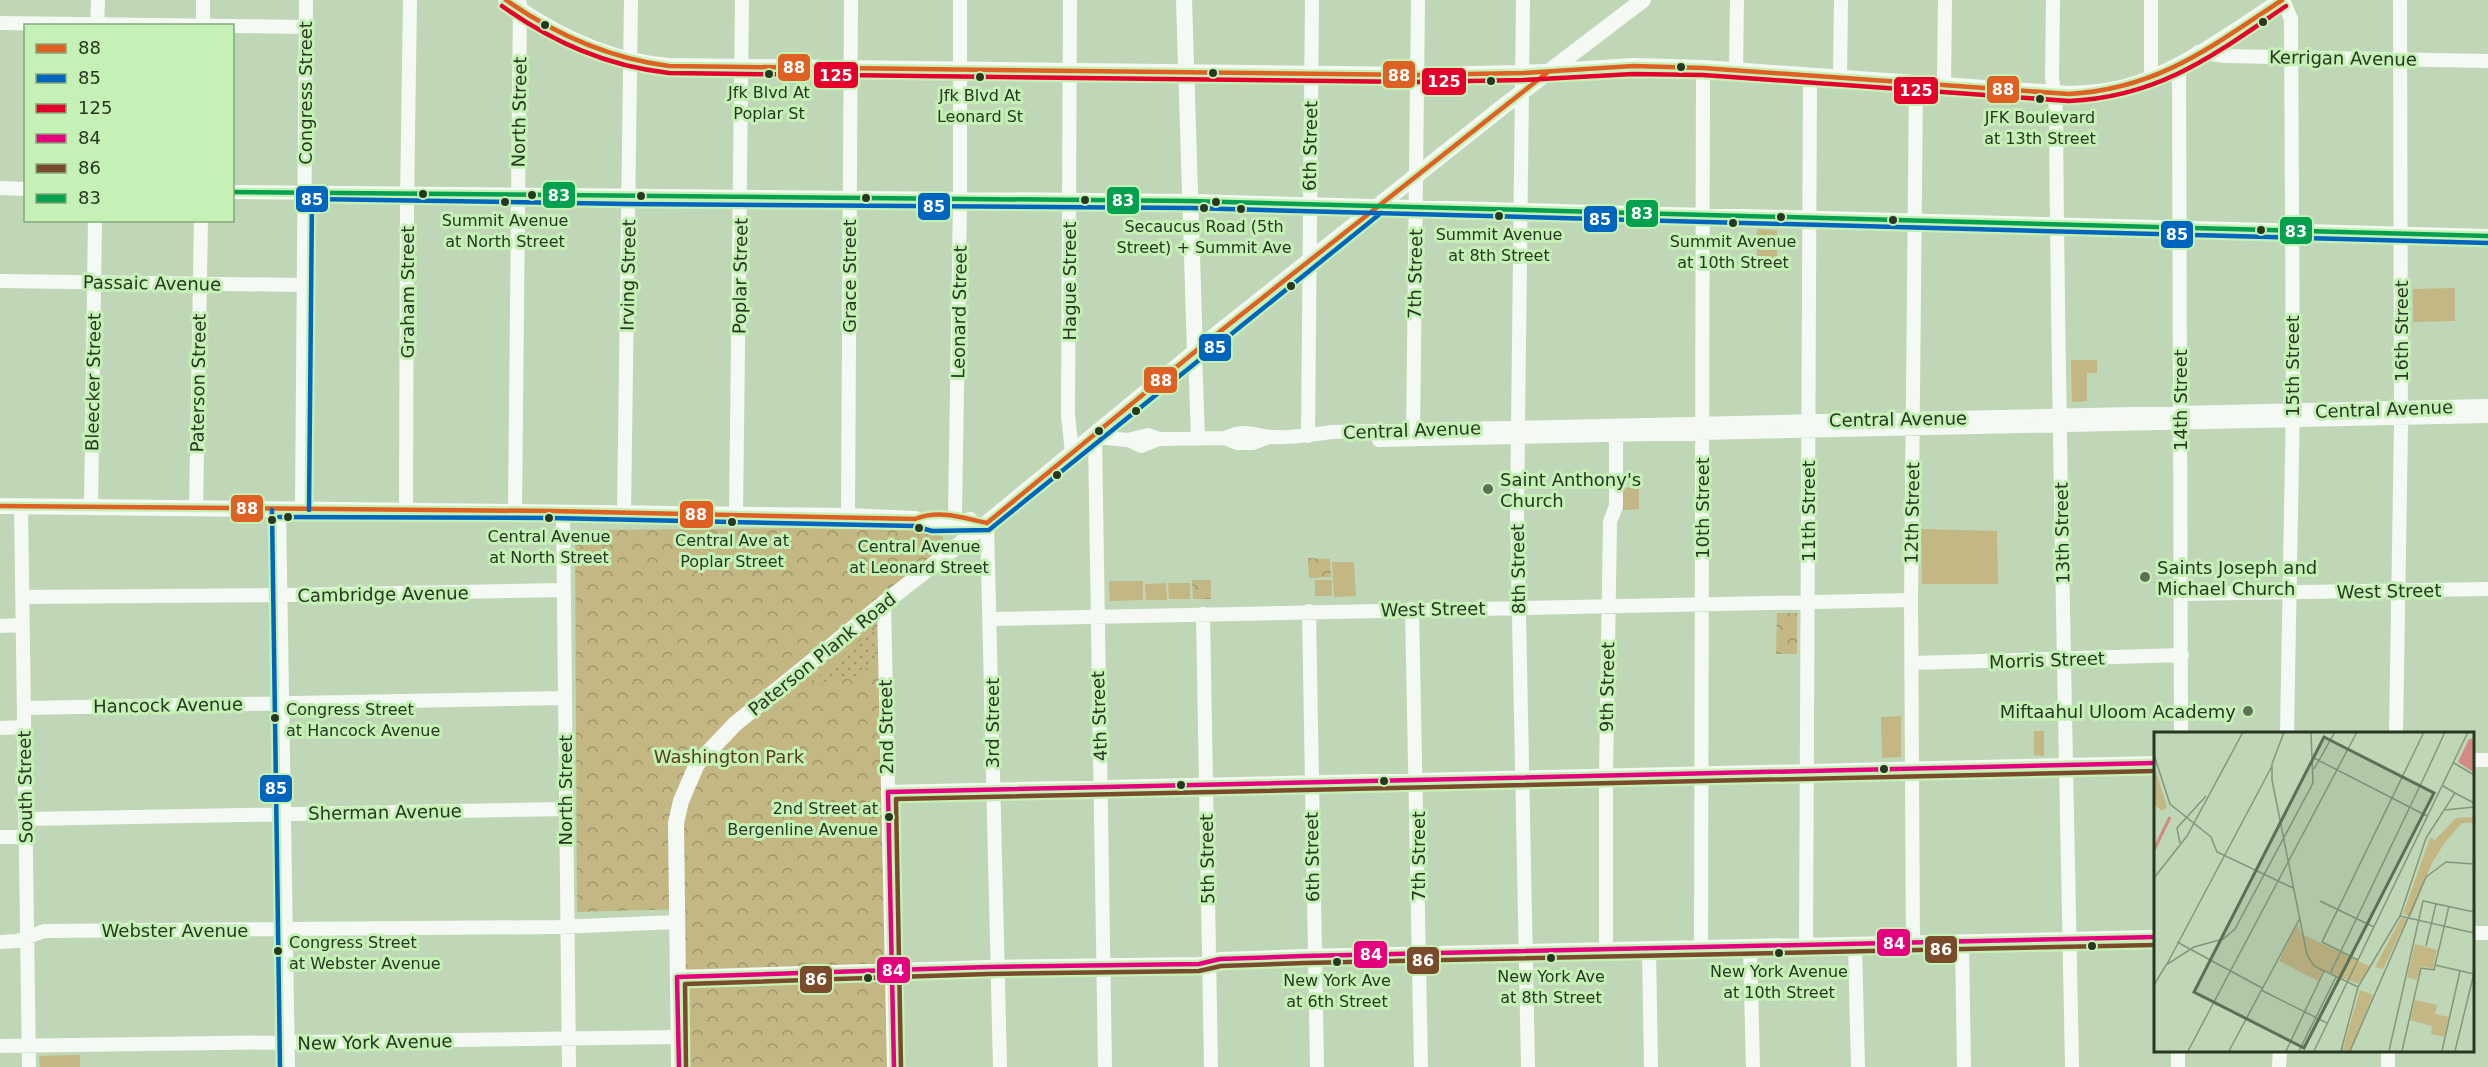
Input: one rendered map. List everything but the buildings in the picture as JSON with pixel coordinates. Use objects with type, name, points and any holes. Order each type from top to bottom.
[{"type":"main road","points":[[506,0],[520,6],[572,42],[630,61],[669,66],[960,68],[1310,75],[1523,74],[1633,66],[1703,68],[2053,93],[2103,91],[2129,86],[2151,78],[2179,65],[2283,0]]},
{"type":"main road","points":[[1184,0],[1195,352]]},
{"type":"main road","name":"Paterson Plank Road","points":[[679,1067],[676,823],[681,801],[697,764],[735,724],[884,603],[987,524],[1195,352],[1635,3]]},
{"type":"main road","points":[[0,506],[848,516],[961,523],[962,518]]},
{"type":"main road","points":[[915,519],[921,515],[962,518],[987,524]]},
{"type":"main road","points":[[934,522],[942,527],[948,538],[950,552]]},
{"type":"street","points":[[0,23],[97,24],[98,0]]},
{"type":"street","points":[[203,0],[203,24]]},
{"type":"street","name":"Congress Street","points":[[302,510],[306,0]]},
{"type":"street","name":"Graham Street","points":[[406,511],[410,0]]},
{"type":"street","name":"Irving Street","points":[[624,514],[631,0]]},
{"type":"street","name":"Poplar Street","points":[[736,515],[742,0]]},
{"type":"street","name":"Grace Street","points":[[848,516],[851,0]]},
{"type":"street","name":"Leonard Street","points":[[960,0],[962,518]]},
{"type":"street","name":"Hague Street","points":[[1070,0],[1068,415],[1072,453]]},
{"type":"street","name":"6th Street","points":[[1308,436],[1312,0]]},
{"type":"street","name":"7th Street","points":[[1413,435],[1418,0]]},
{"type":"street","name":"8th Street","points":[[1523,0],[1517,514],[1528,1067]]},
{"type":"street","points":[[1736,71],[1737,0]]},
{"type":"street","points":[[1840,78],[1841,0]]},
{"type":"street","points":[[1944,85],[1945,0]]},
{"type":"street","name":"13th Street","points":[[2053,0],[2072,1067]]},
{"type":"street","points":[[2151,0],[2151,78]]},
{"type":"street","name":"15th Street","points":[[2283,0],[2291,19],[2291,416],[2287,732]]},
{"type":"street","name":"16th Street","points":[[2396,732],[2401,412],[2400,0]]},
{"type":"street","name":"North Street","points":[[515,512],[520,6]]},
{"type":"street","points":[[234,26],[306,27]]},
{"type":"street","name":"Kerrigan Avenue","points":[[2198,52],[2225,56],[2488,61]]},
{"type":"street","name":"14th Street","points":[[2179,65],[2181,732]]},
{"type":"street","name":"10th Street","points":[[1701,947],[1703,68]]},
{"type":"street","name":"11th Street","points":[[1806,946],[1810,76]]},
{"type":"street","name":"12th Street","points":[[1913,943],[1911,600],[1916,83]]},
{"type":"street","points":[[0,188],[24,189]]},
{"type":"street","points":[[234,192],[1190,201],[1521,212],[2488,236]]},
{"type":"street","name":"Bleecker Street","points":[[91,507],[95,222]]},
{"type":"street","name":"Paterson Street","points":[[196,508],[201,222]]},
{"type":"street","name":"Passaic Avenue","points":[[0,281],[303,285]]},
{"type":"street","points":[[1195,352],[1198,439]]},
{"type":"street","name":"Central Avenue","points":[[1095,436],[1128,440],[1141,446],[1159,439],[1225,438],[1237,443],[1253,443],[1270,437],[1308,436],[1330,440],[1519,432],[2180,419],[2401,412],[2488,406]]},
{"type":"street","name":"Central Avenue","points":[[2401,412],[2488,416]]},
{"type":"street","name":"9th Street","points":[[1606,950],[1610,522],[1616,506],[1615,431]]},
{"type":"street","name":"4th Street","points":[[1095,436],[1096,618],[1105,1067]]},
{"type":"street","name":"South Street","points":[[21,507],[29,1067]]},
{"type":"street","points":[[279,510],[288,1067]]},
{"type":"street","name":"North Street","points":[[563,512],[569,1067]]},
{"type":"street","name":"3rd Street","points":[[987,524],[1000,1067]]},
{"type":"street","name":"West Street","points":[[2181,594],[2488,589]]},
{"type":"street","name":"Cambridge Avenue","points":[[22,597],[564,590]]},
{"type":"street","name":"West Street","points":[[991,619],[1911,600]]},
{"type":"street","name":"2nd Street","points":[[884,603],[894,1067]]},
{"type":"street","name":"7th Street","points":[[1412,609],[1421,1067]]},
{"type":"street","name":"6th Street","points":[[1309,611],[1317,1067]]},
{"type":"street","name":"5th Street","points":[[1203,614],[1210,1067]]},
{"type":"street","points":[[0,626],[22,625]]},
{"type":"street","name":"Morris Street","points":[[1912,663],[2182,655]]},
{"type":"street","name":"Hancock Avenue","points":[[24,708],[565,698]]},
{"type":"street","points":[[0,728],[24,727]]},
{"type":"street","points":[[888,792],[2154,763]]},
{"type":"street","name":"Sherman Avenue","points":[[26,819],[566,809]]},
{"type":"street","points":[[0,837],[26,839]]},
{"type":"street","name":"Webster Avenue","points":[[0,942],[17,941],[44,930],[286,930],[677,922]]},
{"type":"street","points":[[677,977],[1199,964],[1220,958],[2154,938]]},
{"type":"street","points":[[1962,942],[1964,1067]]},
{"type":"street","points":[[1855,945],[1858,1067]]},
{"type":"street","points":[[1750,947],[1753,1067]]},
{"type":"street","points":[[1649,949],[1651,1067]]},
{"type":"street","name":"New York Avenue","points":[[0,1046],[678,1037]]},
{"type":"street","points":[[2279,1067],[2280,1052]]},
{"type":"green space","points":[[1757,229],[1777,230],[1777,267],[1757,267]]},
{"type":"green space","points":[[2455,288],[2455,321],[2413,322],[2413,289]]},
{"type":"green space","points":[[2071,360],[2097,360],[2097,373],[2087,373],[2087,401],[2072,402]]},
{"type":"green space","points":[[1639,487],[1639,509],[1623,510],[1623,488]]},
{"type":"green space","name":"Washington Park","points":[[931,527],[937,529],[943,538],[940,550],[879,604],[887,1067],[689,1067],[682,909],[577,912],[575,530]]},
{"type":"green space","points":[[1921,529],[1997,531],[1998,584],[1922,584]]},
{"type":"green space","points":[[1308,558],[1330,559],[1331,577],[1309,578]]},
{"type":"green space","points":[[1332,562],[1354,562],[1356,596],[1334,597]]},
{"type":"green space","points":[[1192,580],[1211,580],[1211,599],[1193,599]]},
{"type":"green space","points":[[1315,580],[1332,580],[1332,596],[1315,596]]},
{"type":"green space","points":[[1109,581],[1143,581],[1143,600],[1110,601]]},
{"type":"green space","points":[[1166,583],[1167,600],[1146,600],[1145,584]]},
{"type":"green space","points":[[1168,583],[1190,583],[1190,599],[1169,599]]},
{"type":"green space","points":[[1777,613],[1797,613],[1797,654],[1776,654]]},
{"type":"green space","points":[[871,631],[875,633],[875,664],[858,671],[858,678],[836,678],[815,685],[812,681]]},
{"type":"green space","points":[[1901,716],[1901,757],[1882,758],[1881,717]]},
{"type":"green space","points":[[2034,731],[2044,731],[2044,756],[2034,755]]},
{"type":"green space","points":[[80,1055],[80,1067],[40,1067],[39,1056]]},
{"type":"transit line","name":"88","points":[[506,0],[544,24],[583,43],[625,57],[669,66],[1416,75],[1523,73],[1633,66],[1703,68],[2069,94],[2130,84],[2182,63],[2282,0]]},
{"type":"transit line","name":"125","points":[[502,6],[541,31],[581,50],[624,65],[669,73],[1416,82],[1523,80],[1633,74],[1703,75],[2069,101],[2101,98],[2159,82],[2210,57],[2286,6]]},
{"type":"transit line","name":"88","points":[[987,523],[1208,341],[1548,72]]},
{"type":"transit line","name":"83","points":[[234,192],[1190,201],[2488,236]]},
{"type":"transit line","name":"85","points":[[309,510],[312,199],[1190,208],[2488,243]]},
{"type":"transit line","name":"85","points":[[279,517],[551,518],[914,526],[932,531],[989,530],[1381,213]]},
{"type":"transit line","name":"88","points":[[0,506],[551,511],[915,519],[942,515],[987,523]]},
{"type":"transit line","name":"85","points":[[272,510],[280,1067]]},
{"type":"transit line","name":"84","points":[[894,1067],[888,792],[2154,763]]},
{"type":"transit line","name":"86","points":[[901,1067],[896,799],[2154,771]]},
{"type":"transit line","name":"84","points":[[679,1067],[677,977],[988,967],[1199,964],[1220,959],[1304,956],[2154,937]]},
{"type":"transit line","name":"86","points":[[686,1067],[685,984],[988,974],[1199,971],[1221,966],[1304,963],[2154,945]]},
{"type":"place","name":"Jfk Blvd At Poplar St","points":[[769,74]]},
{"type":"place","name":"Jfk Blvd At Leonard St","points":[[980,77]]},
{"type":"place","name":"JFK Boulevard at 13th Street","points":[[2040,99]]},
{"type":"place","name":"Summit Avenue at North Street","points":[[505,202]]},
{"type":"place","name":"Secaucus Road (5th Street) + Summit Ave","points":[[1204,208]]},
{"type":"place","name":"Summit Avenue at 8th Street","points":[[1499,216]]},
{"type":"place","name":"Summit Avenue at 10th Street","points":[[1733,223]]},
{"type":"place","name":"Saint Anthony's Church","points":[[1488,489]]},
{"type":"place","name":"Central Avenue at North Street","points":[[549,518]]},
{"type":"place","name":"Central Ave at Poplar Street","points":[[732,522]]},
{"type":"place","name":"Central Avenue at Leonard Street","points":[[919,528]]},
{"type":"place","name":"Saints Joseph and Michael Church","points":[[2145,577]]},
{"type":"place","name":"Miftaahul Uloom Academy","points":[[2248,711]]},
{"type":"place","name":"Congress Street at Hancock Avenue","points":[[275,718]]},
{"type":"place","name":"2nd Street at Bergenline Avenue","points":[[889,817]]},
{"type":"place","name":"Congress Street at Webster Avenue","points":[[278,951]]},
{"type":"place","name":"New York Avenue at 10th Street","points":[[1779,953]]},
{"type":"place","name":"New York Ave at 8th Street","points":[[1551,958]]},
{"type":"place","name":"New York Ave at 6th Street","points":[[1337,962]]}]
